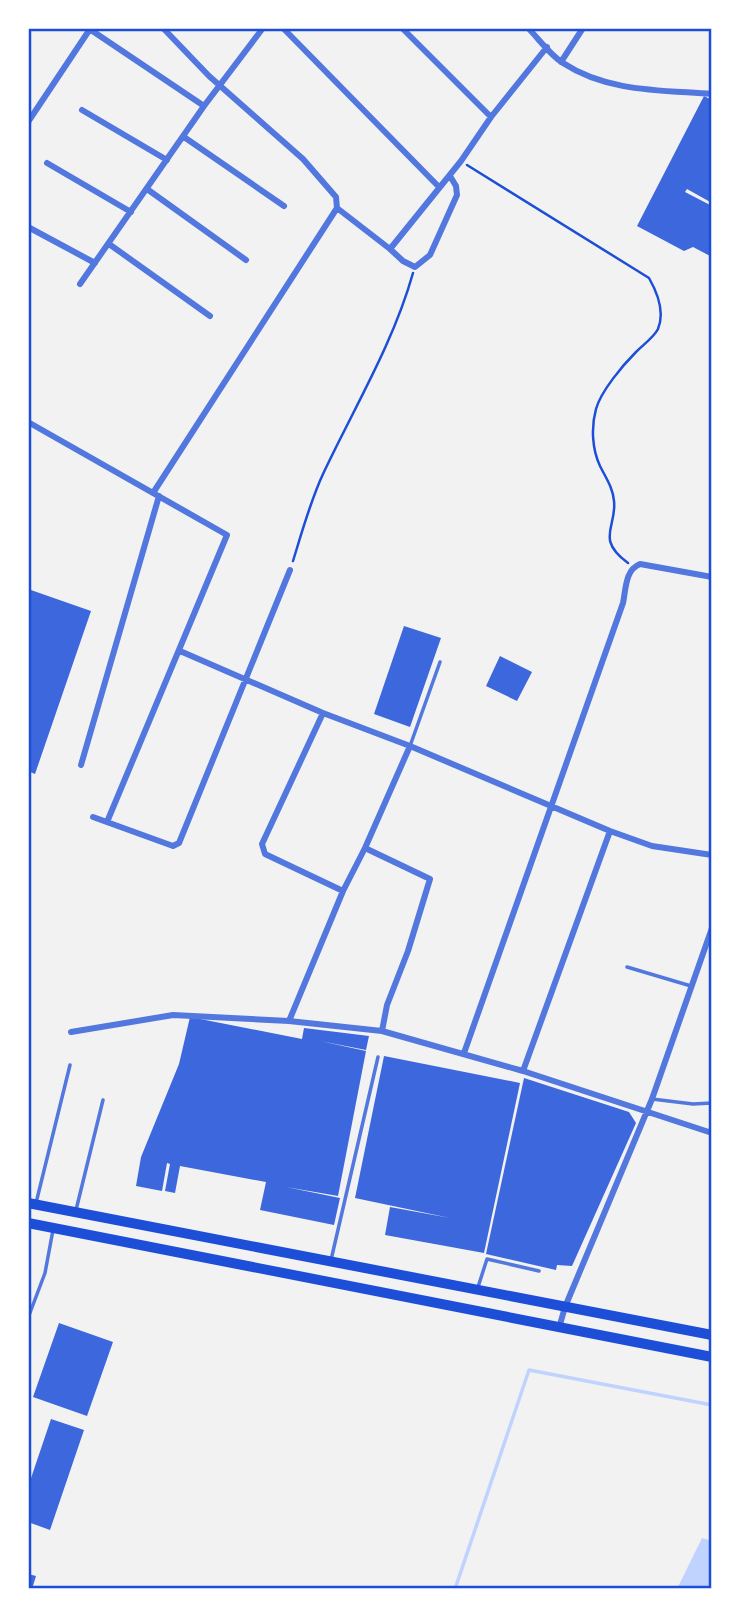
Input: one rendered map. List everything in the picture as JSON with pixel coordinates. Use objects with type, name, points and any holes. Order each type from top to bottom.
[{"type":"main road","points":[[32,1204],[712,1335]]},
{"type":"main road","points":[[29,1227],[53,1228],[712,1357]]},
{"type":"street","points":[[28,122],[89,28],[204,106]]},
{"type":"street","points":[[81,765],[156,495],[337,208],[336,197],[303,159],[220,85],[163,28]]},
{"type":"street","points":[[80,284],[204,106],[263,28]]},
{"type":"street","points":[[283,28],[439,187]]},
{"type":"street","points":[[402,28],[491,117]]},
{"type":"street","points":[[528,28],[561,62],[592,79],[614,85],[712,94]]},
{"type":"street","points":[[561,62],[583,28]]},
{"type":"street","points":[[390,249],[450,176],[491,117],[547,47]]},
{"type":"street","points":[[82,110],[167,160]]},
{"type":"street","points":[[184,137],[284,206]]},
{"type":"street","points":[[47,163],[131,212]]},
{"type":"street","points":[[337,208],[403,261],[415,267],[430,255],[454,205],[456,186],[450,176]]},
{"type":"street","points":[[147,189],[246,260]]},
{"type":"street","points":[[28,227],[95,263]]},
{"type":"street","points":[[109,244],[210,316]]},
{"type":"street","points":[[28,422],[227,535],[107,822]]},
{"type":"street","points":[[464,1053],[623,603],[629,573],[634,566],[640,564],[712,578]]},
{"type":"street","points":[[93,817],[173,846],[178,843],[290,570]]},
{"type":"street","points":[[180,651],[610,831],[652,846],[712,855]]},
{"type":"street","points":[[323,713],[262,844],[265,855],[343,891]]},
{"type":"street","points":[[289,1021],[343,891],[410,746]]},
{"type":"street","points":[[523,1071],[610,831]]},
{"type":"street","points":[[365,848],[430,879],[408,951],[387,1004],[382,1031]]},
{"type":"street","points":[[559,1328],[565,1307],[652,1099],[712,928]]},
{"type":"street","points":[[71,1032],[173,1014],[289,1021],[382,1031],[523,1071],[712,1133]]},
{"type":"lane","points":[[410,746],[440,662]]},
{"type":"lane","points":[[627,967],[691,986]]},
{"type":"lane","points":[[331,1262],[378,1057]]},
{"type":"lane","points":[[32,1204],[71,1065]]},
{"type":"lane","points":[[652,1099],[693,1104],[712,1103]]},
{"type":"lane","points":[[76,1213],[103,1100]]},
{"type":"lane","points":[[28,1318],[45,1273],[53,1228]]},
{"type":"lane","points":[[477,1290],[488,1259],[539,1271]]},
{"type":"path","points":[[461,161],[649,278],[656,290],[661,316],[657,331],[616,376],[597,407],[593,437],[598,463],[612,489],[615,504],[609,530],[612,545],[622,558],[634,566]]},
{"type":"path","points":[[290,570],[322,477],[384,349],[406,299],[415,267]]},
{"type":"water","points":[[702,1538],[712,1541],[712,1589],[677,1589]]},
{"type":"building","points":[[704,96],[712,100],[712,203],[687,189],[685,192],[712,206],[712,257],[693,247],[684,251],[637,226]]},
{"type":"building","points":[[28,589],[91,611],[35,774],[28,771]]},
{"type":"building","points":[[404,626],[441,638],[410,727],[374,714]]},
{"type":"building","points":[[500,656],[532,672],[517,701],[486,686]]},
{"type":"building","points":[[190,1017],[302,1039],[304,1028],[369,1036],[366,1050],[320,1041],[366,1051],[338,1196],[286,1187],[340,1198],[334,1225],[260,1210],[266,1182],[180,1166],[175,1193],[165,1191],[170,1164],[167,1163],[162,1191],[136,1186],[141,1157],[179,1064]]},
{"type":"building","points":[[384,1056],[520,1083],[484,1253],[385,1235],[390,1207],[450,1218],[355,1198]]},
{"type":"building","points":[[524,1078],[629,1112],[636,1123],[572,1266],[557,1265],[556,1270],[486,1254]]},
{"type":"building","points":[[59,1323],[113,1342],[87,1416],[33,1397]]},
{"type":"building","points":[[51,1419],[84,1430],[50,1530],[28,1522],[28,1487]]},
{"type":"building","points":[[28,1574],[36,1576],[32,1589],[28,1589]]},
{"type":"waterway","points":[[455,1589],[529,1370],[712,1405]]}]
